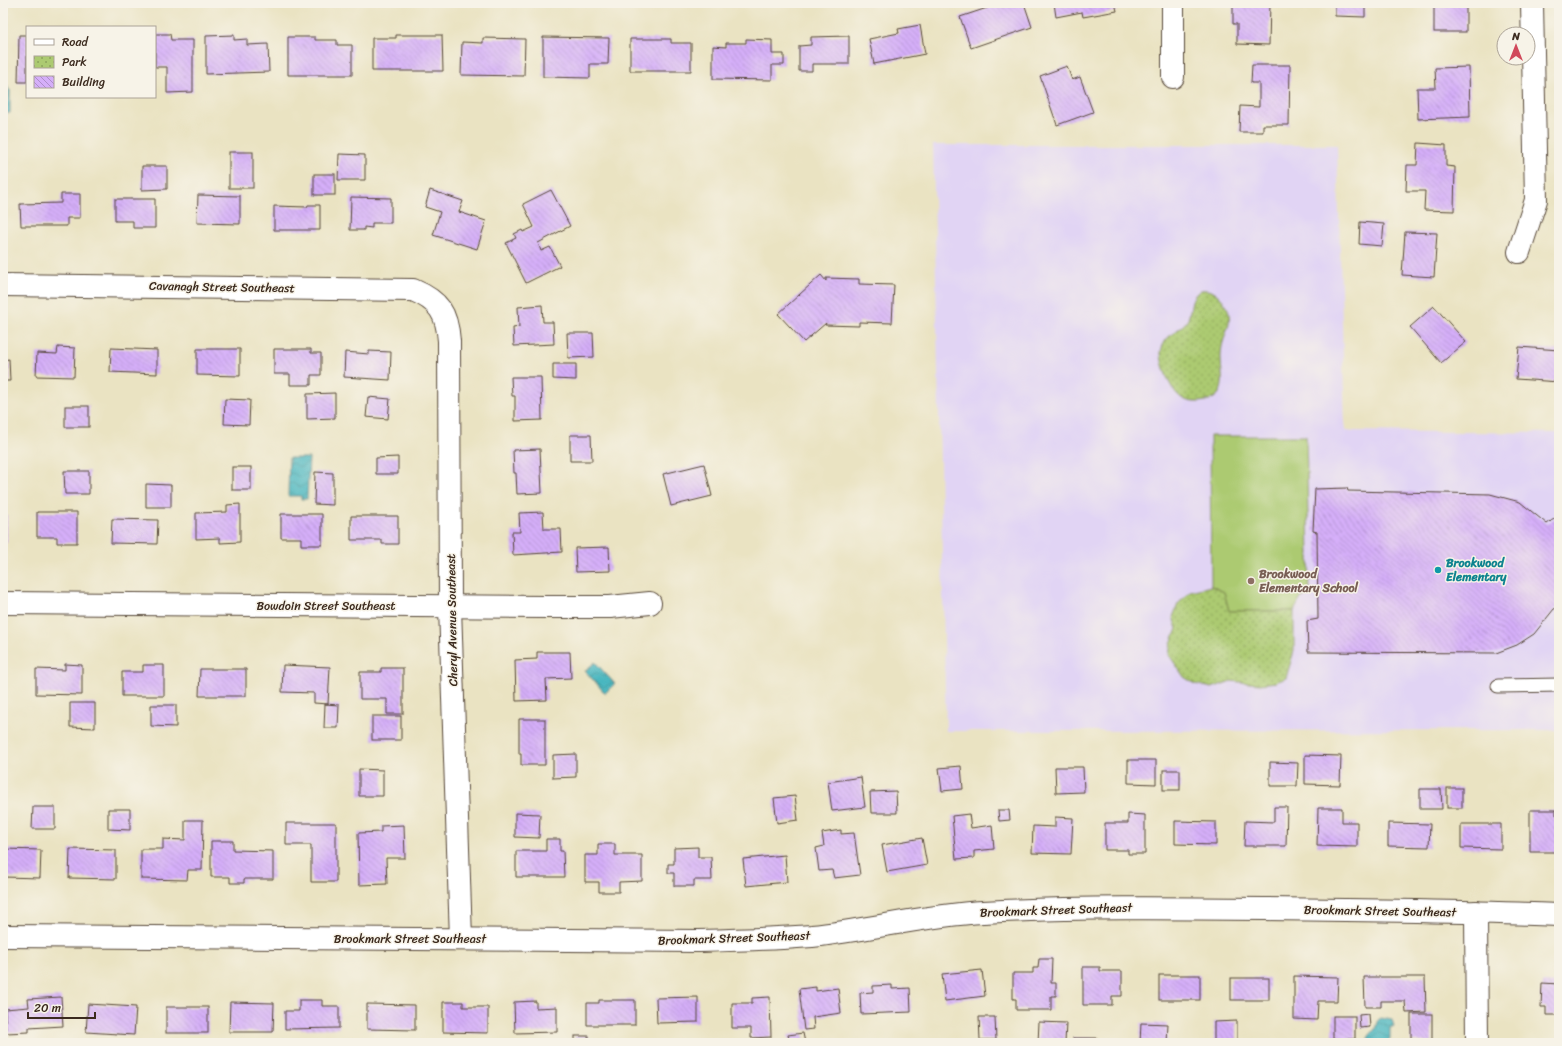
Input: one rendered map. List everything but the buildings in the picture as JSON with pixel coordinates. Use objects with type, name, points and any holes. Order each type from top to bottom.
[{"type":"street","points":[[1173,3],[1173,77]]},
{"type":"street","points":[[1519,252],[1536,200],[1532,3]]},
{"type":"street","name":"Cavanagh Street Southeast","points":[[3,285],[414,290],[423,294],[437,304]]},
{"type":"street","name":"Cheryl Avenue Southeast","points":[[437,304],[448,323],[449,340],[450,607],[461,939]]},
{"type":"street","name":"Bowdoin Street Southeast","points":[[3,603],[450,607],[610,607],[650,603]]},
{"type":"street","name":"Brookmark Street Southeast","points":[[3,936],[699,940],[770,939],[811,936],[974,913],[1069,909],[1152,908],[1476,912],[1559,915]]},
{"type":"street","points":[[1476,912],[1478,1043]]},
{"type":"lane","points":[[1498,686],[1559,685]]},
{"type":"shaded area","name":"Brookwood Elementary School","points":[[933,145],[1337,145],[1345,431],[1559,433],[1559,730],[946,731]]},
{"type":"green space","points":[[1201,290],[1212,291],[1220,297],[1229,312],[1229,319],[1221,354],[1222,386],[1220,392],[1216,397],[1209,400],[1191,402],[1185,400],[1175,392],[1166,375],[1161,354],[1162,348],[1168,337],[1183,326],[1188,319],[1194,296]]},
{"type":"green space","points":[[1210,436],[1306,436],[1310,594],[1301,598],[1294,611],[1229,611],[1224,592],[1211,586]]},
{"type":"green space","points":[[1211,586],[1224,592],[1229,611],[1294,611],[1294,651],[1286,678],[1276,682],[1260,684],[1231,681],[1212,688],[1195,684],[1184,677],[1169,655],[1171,643],[1177,629],[1173,617],[1178,604],[1190,591]]},
{"type":"water","points":[[3,86],[8,86],[8,90],[10,90],[10,113],[3,113]]},
{"type":"water","points":[[289,458],[309,458],[307,499],[301,499],[301,496],[288,496]]},
{"type":"water","points":[[595,662],[615,684],[605,693],[585,671]]},
{"type":"water","points":[[1381,1018],[1392,1020],[1394,1026],[1390,1028],[1390,1039],[1385,1043],[1368,1043],[1369,1037],[1375,1029],[1376,1023]]},
{"type":"place","name":"Brookwood Elementary","points":[[1438,570]]},
{"type":"place","name":"Brookwood Elementary School","points":[[1251,581]]}]
